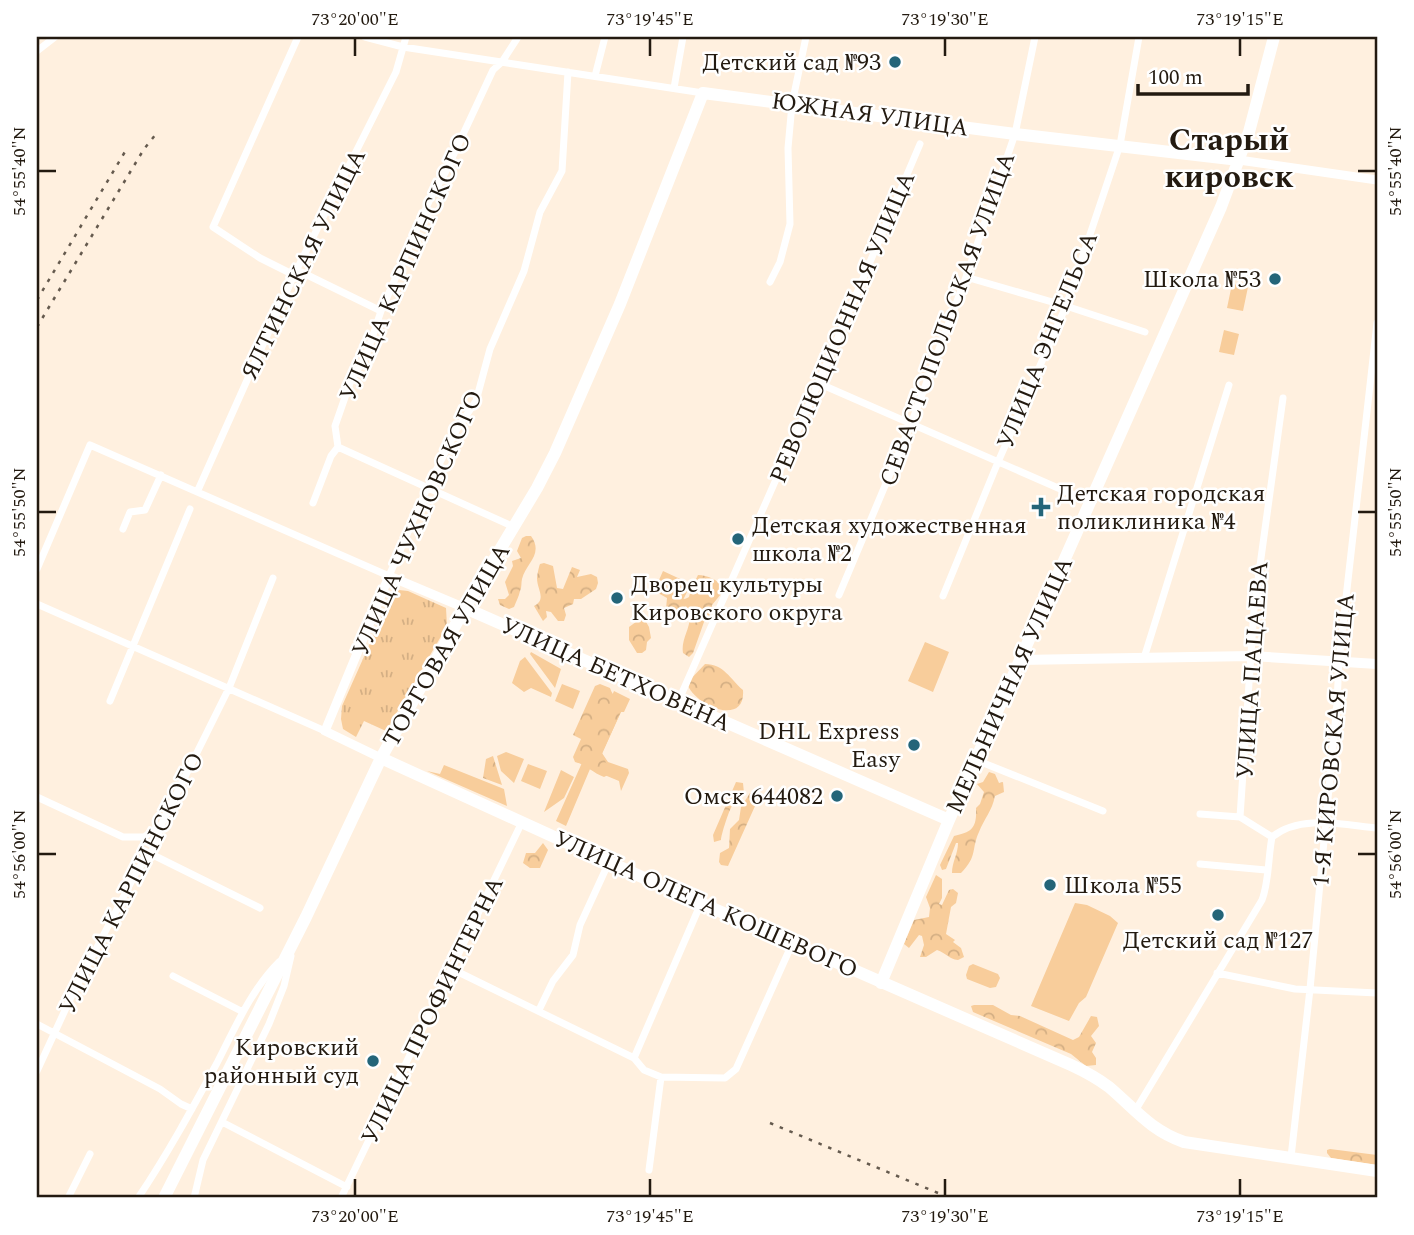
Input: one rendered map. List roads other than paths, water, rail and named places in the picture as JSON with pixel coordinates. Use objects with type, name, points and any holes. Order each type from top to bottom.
[{"type":"main road","name":"МЕЛЬНИЧНАЯ УЛИЦА","points":[[881,983],[949,820],[1221,207],[1249,132],[1275,37]]},
{"type":"main road","name":"ЮЖНАЯ УЛИЦА","points":[[703,93],[1239,160]]},
{"type":"main road","name":"ТОРГОВАЯ УЛИЦА","points":[[166,1195],[381,758],[465,608],[515,528],[555,453],[620,304],[703,93]]},
{"type":"main road","name":"УЛИЦА БЕТХОВЕНА","points":[[465,608],[949,820]]},
{"type":"main road","points":[[1020,660],[1251,656],[1377,664]]},
{"type":"main road","name":"УЛИЦА ОЛЕГА КОШЕВОГО","points":[[381,758],[792,944],[1071,1065],[1107,1086],[1152,1127],[1166,1136],[1184,1142],[1377,1171]]},
{"type":"street","points":[[37,51],[55,37]]},
{"type":"street","points":[[298,37],[213,227],[260,258],[381,311]]},
{"type":"street","name":"ЮЖНАЯ УЛИЦА","points":[[365,37],[403,47],[703,93]]},
{"type":"street","name":"ЯЛТИНСКАЯ УЛИЦА","points":[[198,490],[295,272],[396,72],[406,37]]},
{"type":"street","name":"УЛИЦА КАРПИНСКОГО","points":[[313,503],[331,456],[338,447],[335,426],[350,383],[367,353],[381,311],[430,199],[494,71],[518,37]]},
{"type":"street","points":[[595,76],[605,37]]},
{"type":"street","points":[[674,88],[683,37]]},
{"type":"street","points":[[770,282],[780,262],[790,224],[788,148],[792,104],[806,37]]},
{"type":"street","name":"СЕВАСТОПОЛЬСКАЯ УЛИЦА","points":[[839,595],[911,424],[966,277],[1015,134],[1034,37]]},
{"type":"street","name":"УЛИЦА ЭНГЕЛЬСА","points":[[943,596],[1066,306],[1121,145],[1139,37]]},
{"type":"street","name":"УЛИЦА ЧУХНОВСКОГО","points":[[325,732],[428,486],[457,429],[476,401],[490,349],[524,271],[541,212],[562,171],[568,72]]},
{"type":"street","name":"РЕВОЛЮЦИОННАЯ УЛИЦА","points":[[678,702],[920,144]]},
{"type":"street","name":"ЮЖНАЯ УЛИЦА","points":[[1239,160],[1377,180]]},
{"type":"street","points":[[966,277],[1145,332]]},
{"type":"street","name":"1-Я КИРОВСКАЯ УЛИЦА","points":[[1291,1157],[1310,989],[1339,660],[1377,323]]},
{"type":"street","points":[[818,383],[1090,502]]},
{"type":"street","points":[[1144,658],[1229,386]]},
{"type":"street","name":"УЛИЦА ПАЦАЕВА","points":[[1240,817],[1261,545],[1283,398]]},
{"type":"street","name":"УЛИЦА БЕТХОВЕНА","points":[[37,569],[90,445],[465,608]]},
{"type":"street","points":[[338,447],[515,528]]},
{"type":"street","points":[[123,529],[130,512],[145,510],[161,475]]},
{"type":"street","points":[[110,701],[190,509]]},
{"type":"street","name":"УЛИЦА КАРПИНСКОГО","points":[[37,1071],[72,995],[138,869],[151,854],[162,823],[229,688],[273,578]]},
{"type":"street","name":"УЛИЦА ОЛЕГА КОШЕВОГО","points":[[37,604],[381,758]]},
{"type":"street","points":[[976,760],[1103,811]]},
{"type":"street","points":[[37,797],[123,837],[144,836],[162,823]]},
{"type":"street","points":[[1200,814],[1240,817],[1272,837]]},
{"type":"street","name":"УЛИЦА ПРОФИНТЕРНА","points":[[341,1198],[522,822]]},
{"type":"street","points":[[1135,1111],[1262,900],[1272,837],[1287,827],[1324,823],[1377,828]]},
{"type":"street","points":[[151,854],[260,908]]},
{"type":"street","points":[[539,1010],[553,981],[573,955],[580,925],[609,862]]},
{"type":"street","points":[[1200,864],[1266,870]]},
{"type":"street","points":[[634,1058],[701,903]]},
{"type":"street","points":[[194,1198],[203,1160],[284,986],[301,925]]},
{"type":"street","points":[[452,969],[634,1058],[644,1069],[661,1077],[725,1078],[736,1069],[792,944]]},
{"type":"street","points":[[138,1198],[154,1177],[243,1012],[266,975],[285,956]]},
{"type":"street","points":[[1217,974],[1285,988],[1377,993]]},
{"type":"street","points":[[173,976],[243,1012]]},
{"type":"street","points":[[37,1024],[160,1089],[192,1109]]},
{"type":"street","points":[[649,1170],[661,1077]]},
{"type":"street","points":[[222,1122],[347,1186]]},
{"type":"street","points":[[68,1198],[90,1154]]},
{"type":"railway","points":[[37,327],[144,149],[156,134]]},
{"type":"railway","points":[[37,300],[126,150]]},
{"type":"railway","points":[[770,1123],[950,1198]]},
{"type":"place","name":"Детский сад №93","points":[[895,62]]},
{"type":"place","name":"Школа №53","points":[[1275,279]]},
{"type":"place","name":"Детская городская поликлиника №4","points":[[1041,507]]},
{"type":"place","name":"Детская художественная школа №2","points":[[738,539]]},
{"type":"place","name":"Дворец культуры Кировского округа","points":[[617,598]]},
{"type":"place","name":"DHL Express Easy","points":[[914,745]]},
{"type":"place","name":"Омск 644082","points":[[837,796]]},
{"type":"place","name":"Школа №55","points":[[1050,885]]},
{"type":"place","name":"Детский сад №127","points":[[1218,915]]},
{"type":"place","name":"Кировский районный суд","points":[[373,1061]]},
{"type":"district","name":"Старый кировск","points":[[1229,158]]}]
